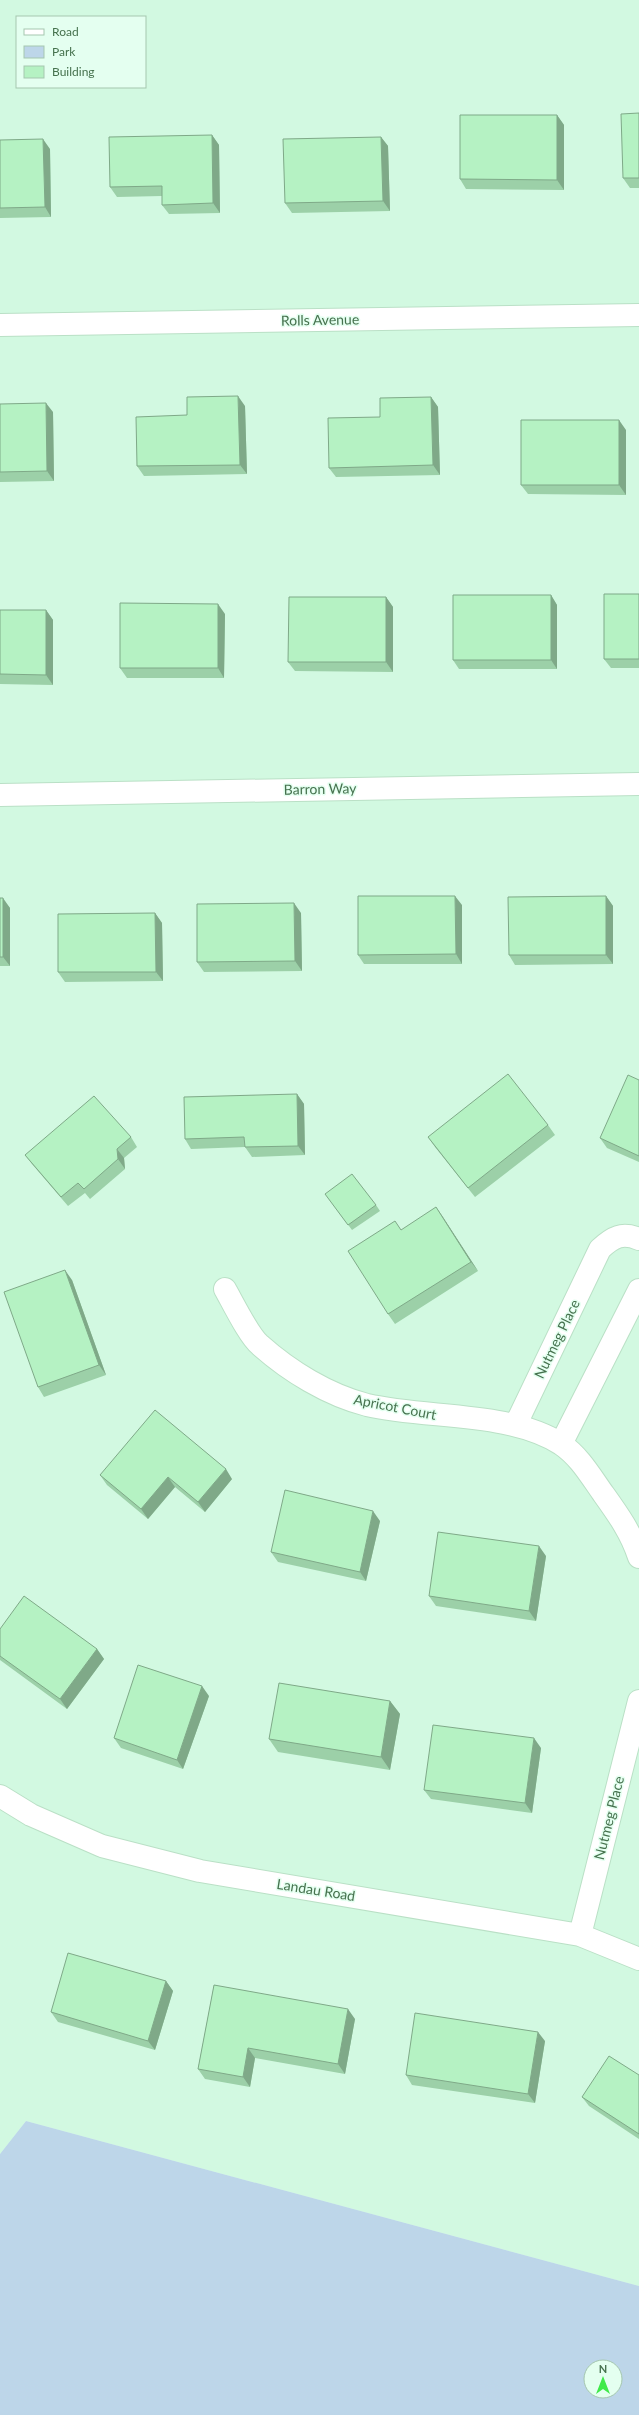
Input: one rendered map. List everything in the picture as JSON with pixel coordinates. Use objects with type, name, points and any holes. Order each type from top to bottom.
[{"type":"street","name":"Rolls Avenue","points":[[0,325],[639,315]]},
{"type":"street","name":"Barron Way","points":[[0,795],[639,784]]},
{"type":"street","name":"Nutmeg Place","points":[[516,1424],[600,1249],[618,1235],[630,1235],[639,1239]]},
{"type":"street","name":"Apricot Court","points":[[225,1289],[258,1344],[297,1374],[341,1396],[366,1404],[415,1414],[516,1424]]},
{"type":"street","points":[[561,1444],[639,1290]]},
{"type":"street","points":[[516,1424],[561,1444],[580,1460],[622,1520],[634,1542],[639,1557]]},
{"type":"street","name":"Nutmeg Place","points":[[580,1935],[639,1700]]},
{"type":"street","name":"Landau Road","points":[[0,1796],[31,1815],[102,1846],[200,1871],[580,1935],[639,1959]]},
{"type":"shaded area","points":[[0,0],[639,0],[639,2286],[26,2121],[0,2154]]},
{"type":"green space","points":[[26,2121],[639,2286],[639,2415],[0,2415],[0,2154]]},
{"type":"building","points":[[639,113],[639,178],[623,178],[621,114]]},
{"type":"building","points":[[460,115],[557,115],[557,180],[460,179]]},
{"type":"building","points":[[212,135],[213,203],[162,205],[162,186],[110,187],[109,137]]},
{"type":"building","points":[[381,137],[383,201],[285,203],[283,139]]},
{"type":"building","points":[[43,139],[45,207],[0,208],[0,140]]},
{"type":"building","points":[[238,396],[240,465],[137,466],[136,417],[187,415],[187,397]]},
{"type":"building","points":[[431,397],[433,465],[329,468],[328,418],[380,417],[380,398]]},
{"type":"building","points":[[46,403],[47,471],[0,472],[0,404]]},
{"type":"building","points":[[521,420],[619,420],[619,485],[521,485]]},
{"type":"building","points":[[604,594],[639,594],[639,659],[604,659]]},
{"type":"building","points":[[453,595],[551,595],[551,660],[453,660]]},
{"type":"building","points":[[289,597],[386,597],[386,662],[288,662]]},
{"type":"building","points":[[120,603],[218,604],[218,668],[120,668]]},
{"type":"building","points":[[0,610],[46,610],[46,675],[0,674]]},
{"type":"building","points":[[358,896],[455,896],[456,954],[358,955]]},
{"type":"building","points":[[606,896],[606,955],[509,955],[508,897]]},
{"type":"building","points":[[0,898],[3,898],[3,957],[0,957]]},
{"type":"building","points":[[294,903],[295,961],[197,962],[197,904]]},
{"type":"building","points":[[155,913],[156,972],[58,972],[58,914]]},
{"type":"building","points":[[508,1074],[548,1125],[468,1188],[428,1137]]},
{"type":"building","points":[[628,1075],[639,1080],[639,1156],[600,1138]]},
{"type":"building","points":[[297,1094],[298,1146],[245,1147],[244,1137],[185,1139],[184,1097]]},
{"type":"building","points":[[94,1096],[131,1137],[117,1149],[118,1159],[84,1189],[78,1183],[61,1197],[25,1155]]},
{"type":"building","points":[[352,1174],[376,1205],[348,1225],[325,1194]]},
{"type":"building","points":[[436,1207],[471,1262],[388,1314],[348,1251],[395,1221],[401,1230]]},
{"type":"building","points":[[65,1270],[99,1365],[38,1387],[4,1292]]},
{"type":"building","points":[[155,1410],[226,1469],[198,1502],[168,1477],[141,1509],[100,1475]]},
{"type":"building","points":[[285,1490],[373,1511],[360,1572],[271,1552]]},
{"type":"building","points":[[438,1532],[539,1546],[529,1611],[429,1596]]},
{"type":"building","points":[[24,1596],[97,1649],[60,1699],[0,1656],[0,1629]]},
{"type":"building","points":[[138,1665],[202,1686],[177,1760],[114,1738]]},
{"type":"building","points":[[279,1683],[390,1701],[381,1757],[269,1739]]},
{"type":"building","points":[[433,1725],[534,1738],[525,1803],[424,1790]]},
{"type":"building","points":[[68,1953],[166,1981],[148,2041],[51,2012]]},
{"type":"building","points":[[214,1985],[348,2009],[338,2064],[248,2048],[243,2077],[198,2069]]},
{"type":"building","points":[[415,2013],[538,2032],[528,2094],[406,2075]]},
{"type":"building","points":[[609,2056],[639,2075],[639,2134],[582,2097]]}]
